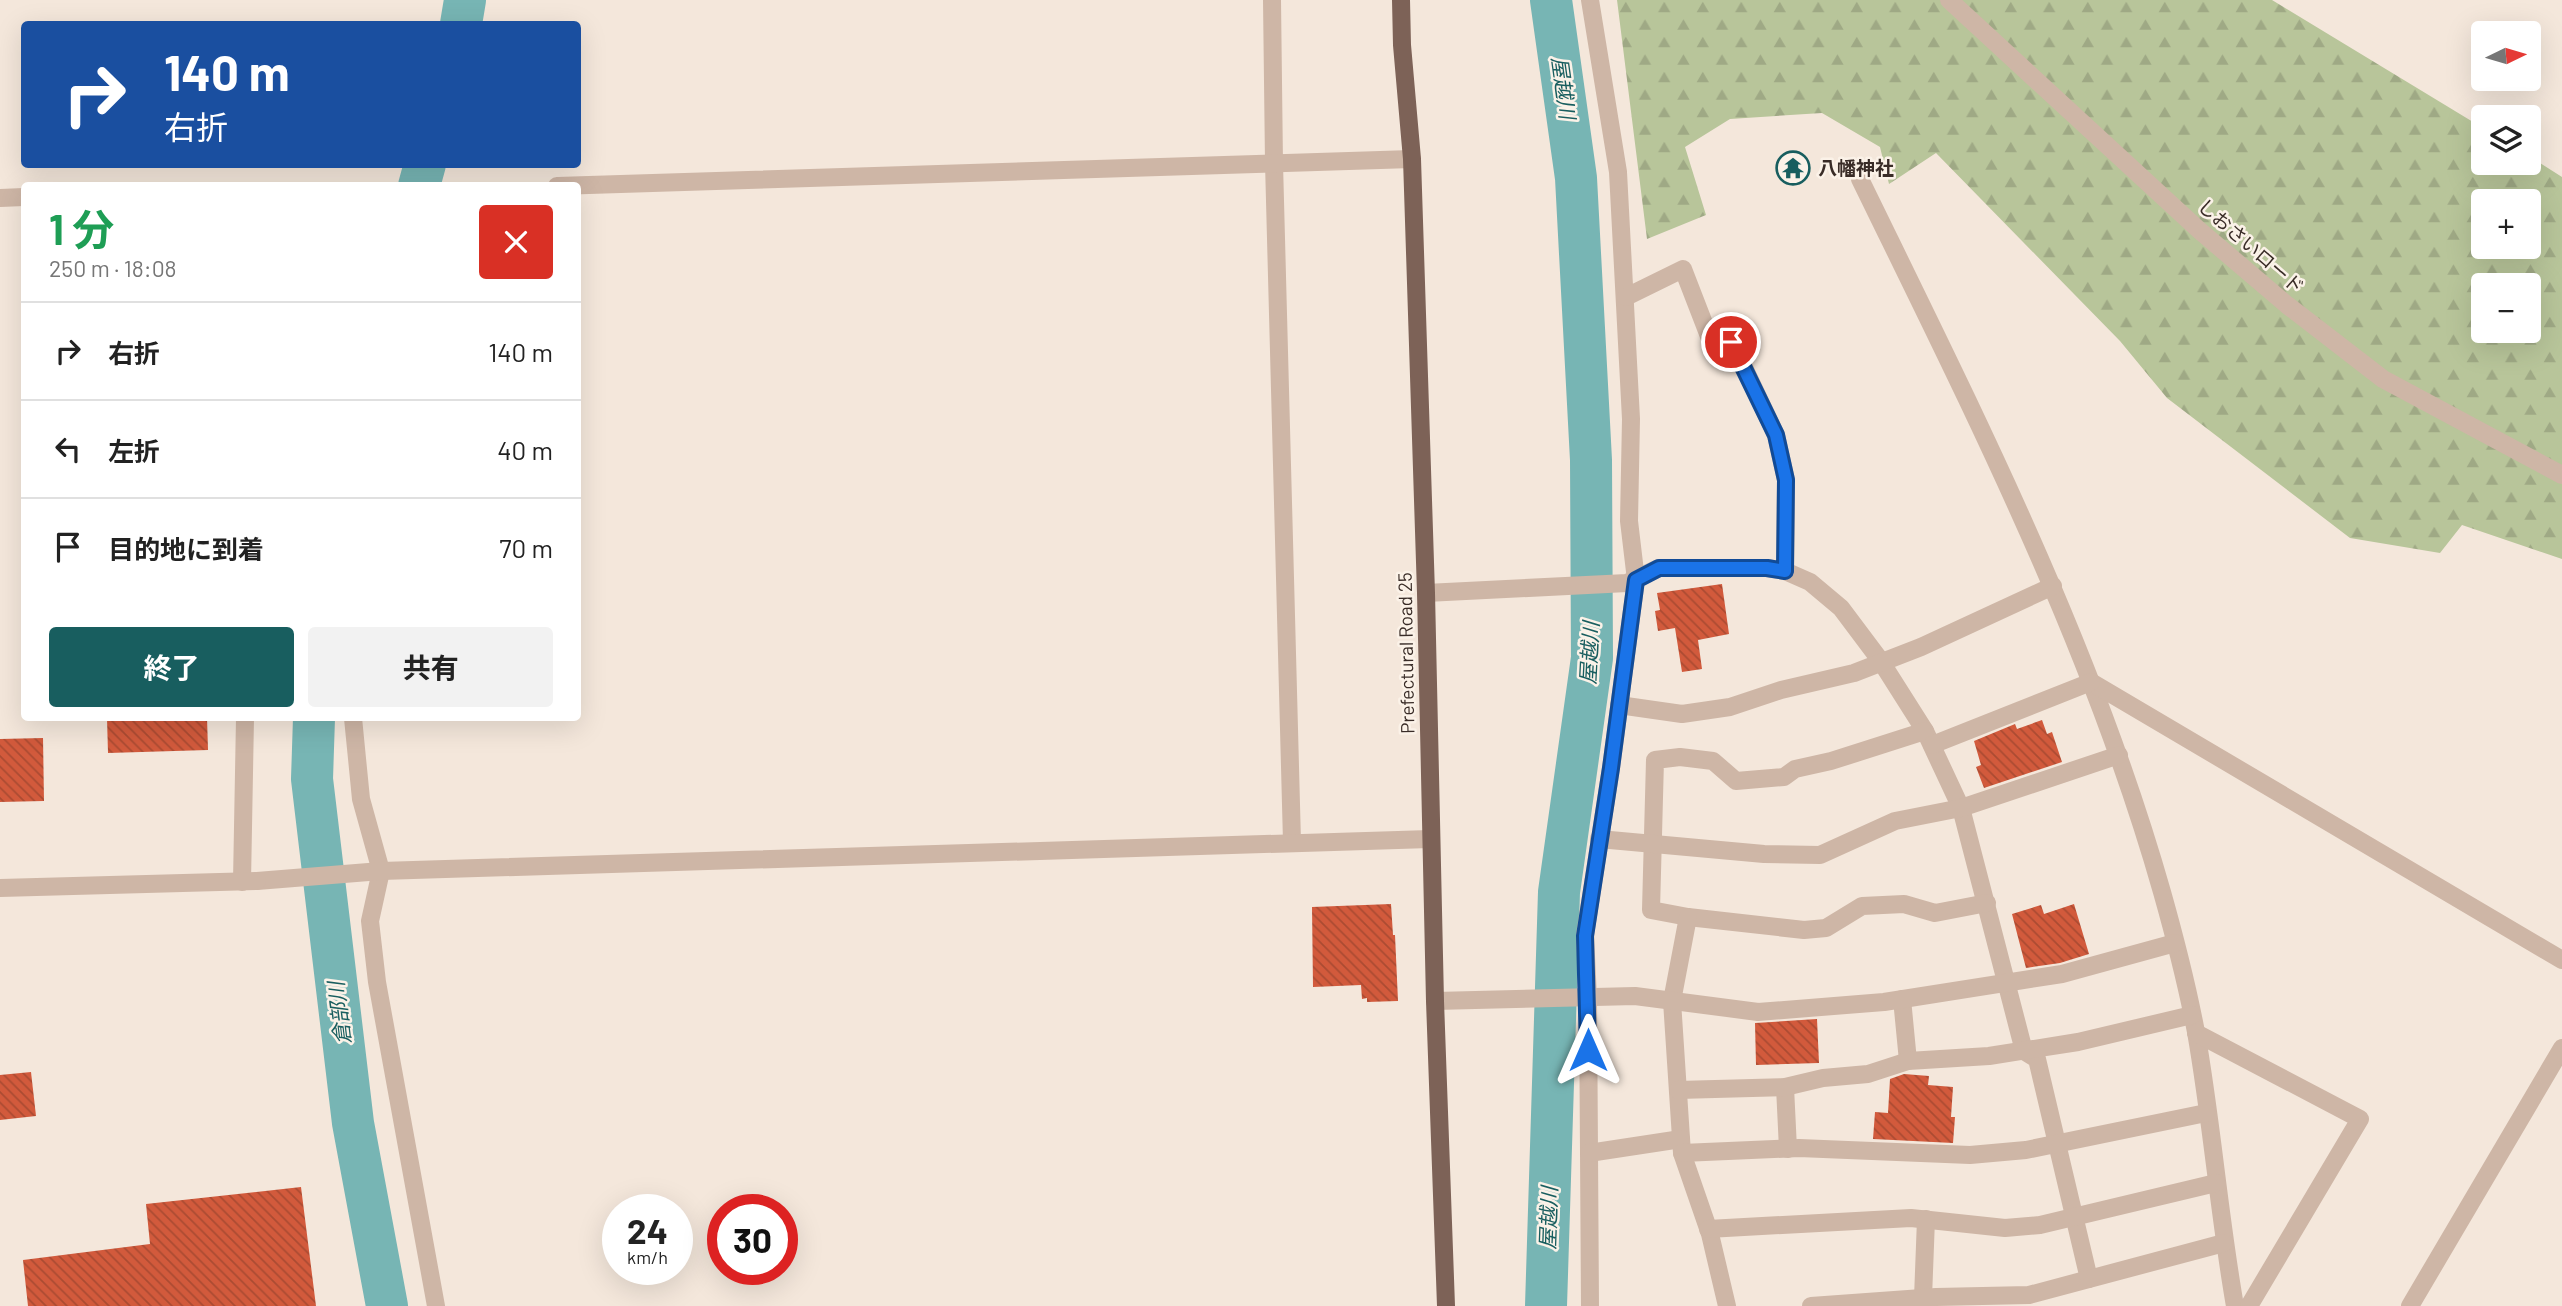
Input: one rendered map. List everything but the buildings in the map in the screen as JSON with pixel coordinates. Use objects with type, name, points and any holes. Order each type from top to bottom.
[{"type":"main road","name":"Prefectural Road 25","points":[[1401,0],[1402,45],[1412,159],[1426,593],[1430,839],[1446,1306]]},
{"type":"street","points":[[1272,0],[1292,842]]},
{"type":"street","points":[[1590,0],[1618,172],[1631,419],[1631,581],[1619,705],[1585,936],[1582,998],[1589,1153],[1590,1306]]},
{"type":"street","name":"しおさいロード","points":[[1949,0],[2199,230],[2287,306],[2383,379],[2562,475]]},
{"type":"street","points":[[581,185],[1412,159]]},
{"type":"street","points":[[1860,179],[1989,445],[2053,586],[2119,755],[2163,894],[2196,1033],[2235,1306]]},
{"type":"street","points":[[0,198],[21,197]]},
{"type":"street","points":[[1626,297],[1683,268],[1712,344],[1731,342],[1776,435],[1786,480],[1785,571]]},
{"type":"street","points":[[1426,593],[1631,581],[1659,568],[1767,568],[1785,571],[1810,582],[1841,608],[1881,663],[1928,738],[1961,808],[2024,1051],[2037,1059],[2089,1279]]},
{"type":"street","points":[[1619,705],[1682,714],[1730,707],[1781,690],[1854,673],[1921,647],[2053,586]]},
{"type":"street","points":[[1987,903],[1935,914],[1904,904],[1862,906],[1826,928],[1804,930],[1688,917],[1651,910],[1655,760],[1680,757],[1713,761],[1736,781],[1784,777],[1795,769],[1928,738],[2091,682],[2562,960]]},
{"type":"street","points":[[245,721],[249,882]]},
{"type":"street","points":[[353,721],[361,799],[381,871],[370,921],[375,970],[436,1306]]},
{"type":"street","points":[[1599,839],[1764,854],[1820,855],[1895,821],[1961,808],[2119,755]]},
{"type":"street","points":[[0,888],[249,882],[363,871],[1430,839]]},
{"type":"street","points":[[1688,917],[1672,1001],[1682,1146],[1708,1228],[1727,1306]]},
{"type":"street","points":[[1435,1000],[1635,996],[1758,1012],[1902,999],[2062,974],[2175,943]]},
{"type":"street","points":[[1902,999],[1908,1061]]},
{"type":"street","points":[[1678,1090],[1785,1087],[1824,1078],[1867,1074],[1908,1061],[1989,1056],[2078,1042],[2192,1015]]},
{"type":"street","points":[[2196,1033],[2360,1119],[2249,1306]]},
{"type":"street","points":[[2410,1306],[2562,1048]]},
{"type":"street","points":[[1785,1087],[1788,1149]]},
{"type":"street","points":[[1589,1153],[1682,1146],[1970,1155],[2026,1150],[2206,1113]]},
{"type":"street","points":[[1708,1228],[1911,1218],[2005,1228],[2040,1225],[2216,1183]]},
{"type":"street","points":[[1911,1301],[1926,1219]]},
{"type":"street","points":[[1811,1306],[1911,1301],[2021,1301],[2089,1279],[2224,1243]]},
{"type":"green space","points":[[1617,0],[2272,0],[2471,121],[2471,175],[2541,175],[2541,164],[2562,177],[2562,559],[2462,525],[2440,553],[2350,538],[2167,398],[2120,341],[1936,153],[1889,184],[1880,147],[1822,113],[1730,119],[1685,147],[1706,215],[1647,239]]},
{"type":"waterway","name":"倉部川","points":[[462,21],[465,0]]},
{"type":"waterway","name":"屋越川","points":[[1546,1306],[1559,892],[1592,658],[1591,460],[1576,178],[1551,0]]},
{"type":"waterway","name":"倉部川","points":[[420,182],[424,168]]},
{"type":"waterway","name":"倉部川","points":[[314,721],[312,779],[353,1123],[387,1306]]},
{"type":"place","name":"八幡神社","points":[[1793,168]]},
{"type":"route","points":[[1588,1050],[1585,936],[1636,580],[1659,568],[1767,568],[1785,571],[1786,480],[1776,435],[1731,342]]}]
